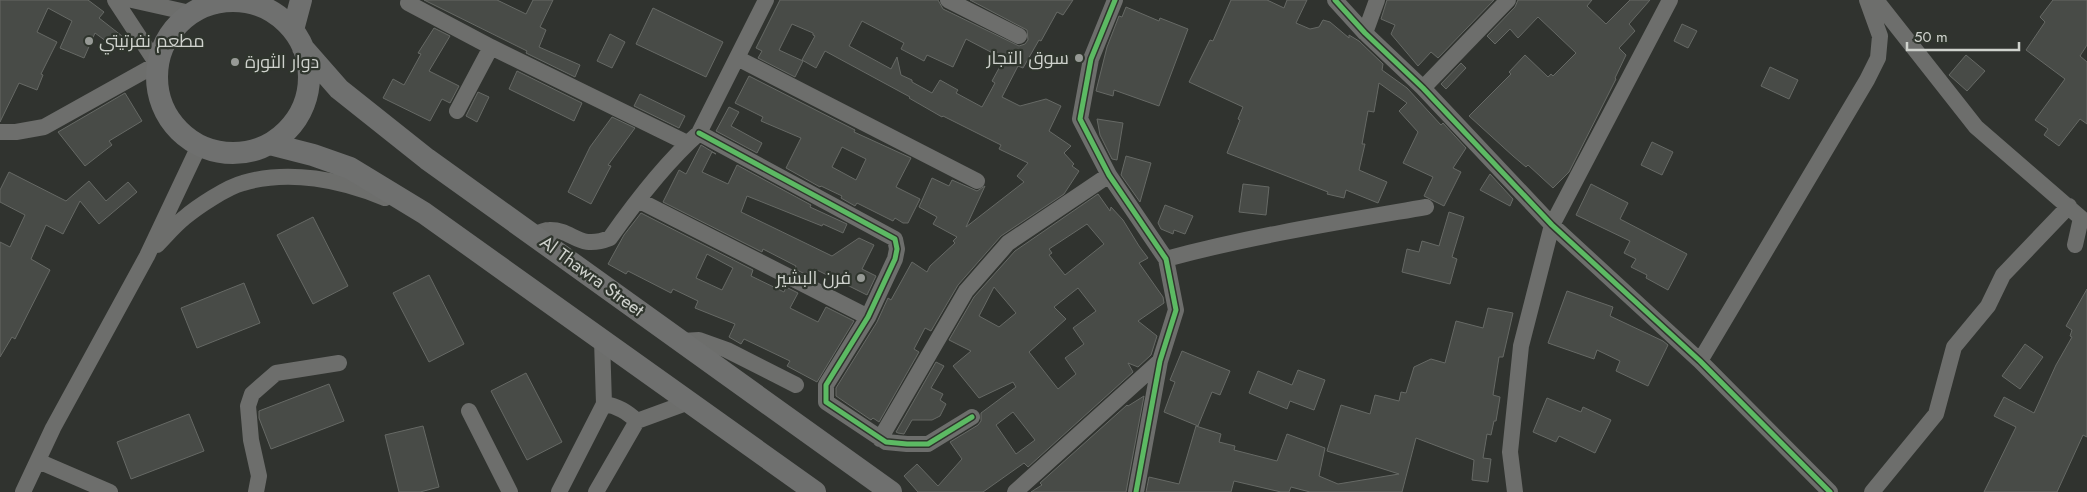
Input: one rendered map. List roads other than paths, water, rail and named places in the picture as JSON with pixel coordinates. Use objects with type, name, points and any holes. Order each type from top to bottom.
[{"type":"main road","points":[[298,39],[301,0]]},
{"type":"main road","points":[[216,1],[236,1],[259,5],[279,16],[298,39],[309,69],[308,91],[301,112],[288,130],[270,144],[247,152],[223,153],[199,146],[179,132],[164,112],[157,89],[157,64],[163,44],[174,27],[190,13],[216,1]]},
{"type":"main road","name":"Al Thawra Street","points":[[298,39],[339,89],[427,159],[891,492]]},
{"type":"main road","points":[[270,144],[314,155],[350,168],[424,214],[815,492]]},
{"type":"street","points":[[0,132],[16,132],[44,127],[157,64],[115,0]]},
{"type":"street","points":[[132,0],[190,13]]},
{"type":"street","points":[[534,235],[548,230],[563,232],[582,242],[610,238],[638,200],[693,138],[766,0]]},
{"type":"street","points":[[948,0],[1019,36]]},
{"type":"street","points":[[1115,0],[1091,59],[1080,119],[1109,175],[1166,259],[1176,310],[1160,362],[1136,492]]},
{"type":"street","points":[[1334,0],[1365,33],[1423,88],[1552,225],[1700,361],[1830,492]]},
{"type":"street","points":[[1365,33],[1377,0]]},
{"type":"street","points":[[1423,88],[1508,0]]},
{"type":"street","points":[[1515,492],[1510,452],[1521,346],[1552,225],[1670,0]]},
{"type":"street","points":[[1700,361],[1878,58],[1880,36],[1867,0]]},
{"type":"street","points":[[1876,0],[1976,127],[2081,218],[2075,245]]},
{"type":"street","points":[[408,3],[491,46],[693,138],[895,239],[897,249],[895,259],[868,317],[826,386],[826,402],[880,439],[893,443],[928,444],[972,417]]},
{"type":"street","points":[[457,111],[491,46]]},
{"type":"street","points":[[737,58],[977,181]]},
{"type":"street","points":[[23,492],[147,256],[199,146]]},
{"type":"street","points":[[880,439],[966,291],[1008,243],[1109,175]]},
{"type":"street","points":[[147,256],[183,218],[201,205],[241,183],[268,177],[303,177],[331,181],[373,193],[424,214]]},
{"type":"street","points":[[638,200],[868,317]]},
{"type":"street","points":[[1872,492],[1936,414],[1954,347],[1988,306],[2003,276],[2069,206]]},
{"type":"street","points":[[1166,259],[1215,246],[1426,207]]},
{"type":"street","points":[[559,492],[604,404],[602,340]]},
{"type":"street","points":[[682,341],[699,340],[727,350],[796,385]]},
{"type":"street","points":[[1015,492],[1160,362]]},
{"type":"street","points":[[256,492],[259,476],[251,440],[248,406],[252,394],[276,373],[340,363]]},
{"type":"street","points":[[596,492],[637,421],[689,402]]},
{"type":"street","points":[[604,404],[621,409],[637,421]]},
{"type":"street","points":[[469,410],[510,492]]},
{"type":"street","points":[[38,461],[110,492]]},
{"type":"place","name":"مطعم نفرتيتي","points":[[89,41]]},
{"type":"place","name":"سوق التجار","points":[[1079,58]]},
{"type":"place","name":"دوار الثورة","points":[[235,62]]},
{"type":"place","name":"فرن البشير","points":[[861,278]]}]
